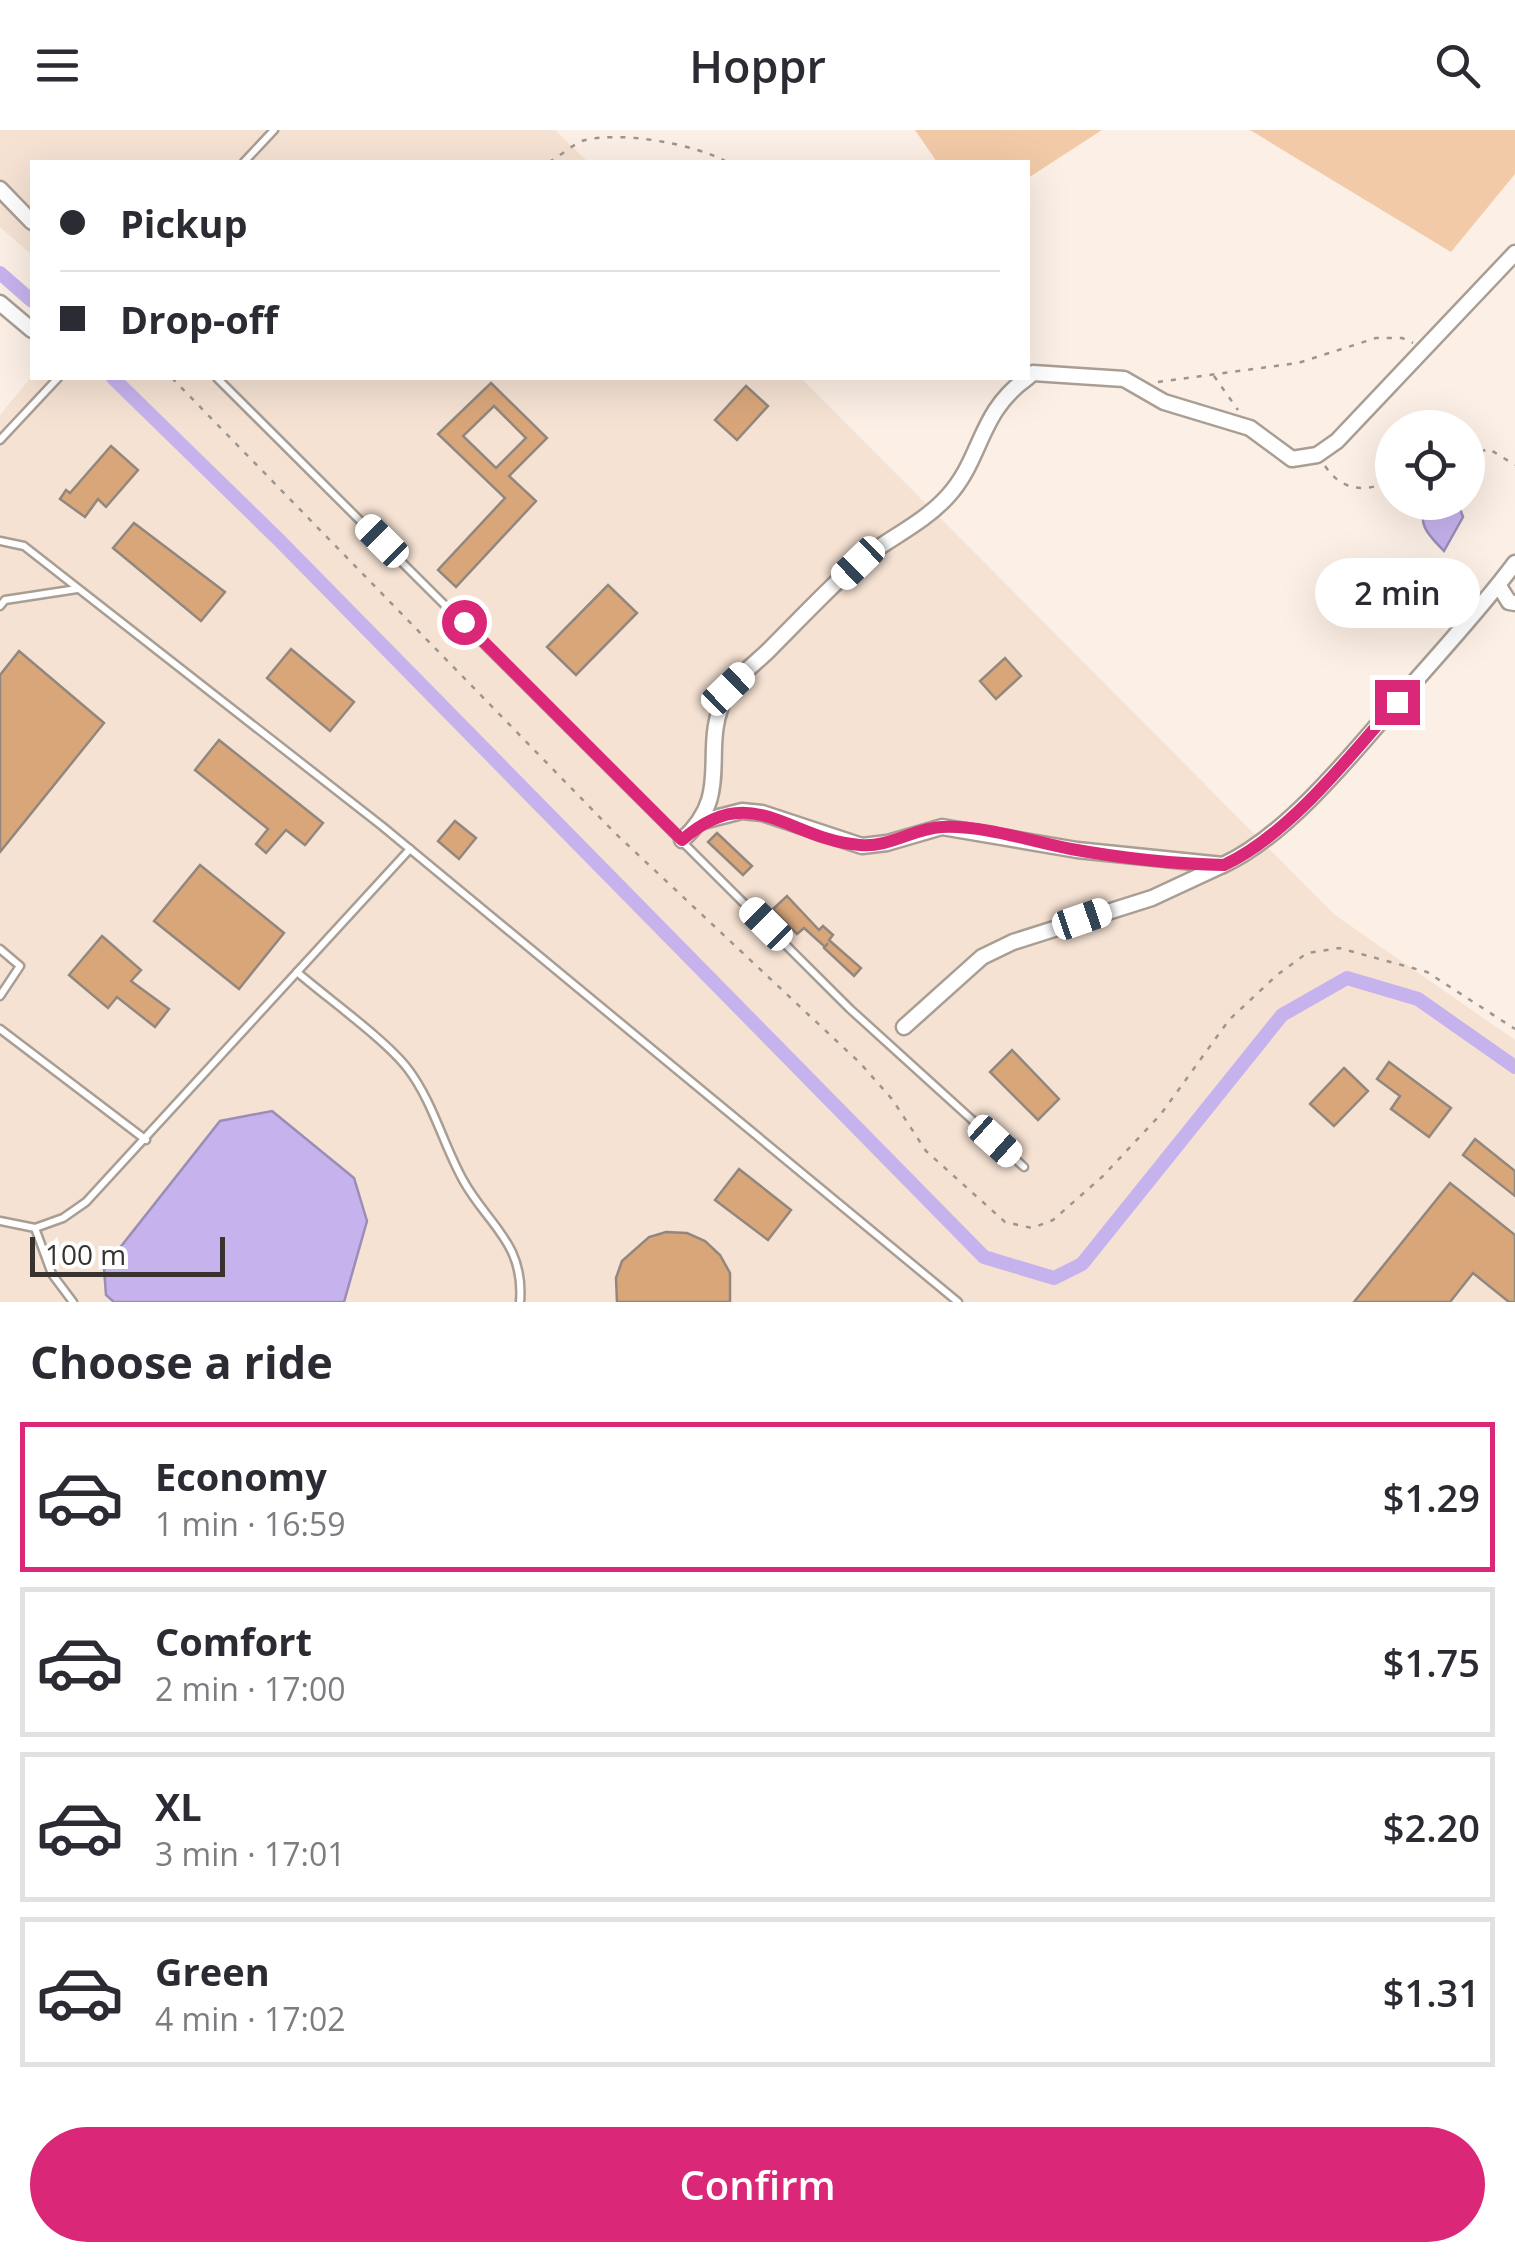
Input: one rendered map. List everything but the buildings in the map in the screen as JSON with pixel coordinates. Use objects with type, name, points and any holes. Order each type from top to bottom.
[{"type":"street","points":[[0,189],[30,220]]},
{"type":"street","points":[[1030,375],[1083,374],[1130,382],[1164,402],[1250,428],[1292,458],[1317,455],[1337,441],[1515,254]]},
{"type":"street","points":[[0,303],[30,328]]},
{"type":"street","points":[[703,821],[714,785],[714,722],[728,689],[858,563],[946,499],[960,481],[978,438],[1004,394],[1023,380]]},
{"type":"street","points":[[904,1027],[982,957],[1013,942],[1152,898],[1243,856],[1304,804],[1515,563]]},
{"type":"street","points":[[1498,586],[1509,602],[1515,603]]},
{"type":"street","points":[[682,840],[703,821],[742,811],[762,813],[862,846],[942,827],[1076,850],[1224,865]]},
{"type":"lane","points":[[246,160],[274,130]]},
{"type":"lane","points":[[0,440],[56,380]]},
{"type":"lane","points":[[220,380],[850,1009],[1024,1167]]},
{"type":"lane","points":[[0,541],[24,546],[410,849],[958,1302]]},
{"type":"lane","points":[[0,606],[5,600],[78,589]]},
{"type":"lane","points":[[0,1220],[35,1228],[63,1218],[86,1202],[410,849]]},
{"type":"lane","points":[[0,949],[20,966],[0,996]]},
{"type":"lane","points":[[297,972],[406,1066],[422,1091],[464,1184],[502,1230],[522,1280],[520,1302]]},
{"type":"lane","points":[[0,1029],[146,1140]]},
{"type":"lane","points":[[35,1228],[52,1274],[73,1302]]},
{"type":"path","points":[[553,160],[584,140],[626,137],[701,148],[723,160]]},
{"type":"path","points":[[1130,382],[1172,382],[1298,363],[1376,338],[1402,338],[1423,348]]},
{"type":"path","points":[[1212,373],[1250,428]]},
{"type":"path","points":[[174,380],[616,834],[860,1063],[892,1099],[926,1151],[1005,1222],[1032,1228],[1053,1220],[1161,1114],[1229,1020],[1307,953],[1339,948],[1427,972],[1515,1030]]},
{"type":"path","points":[[1485,451],[1515,464]]},
{"type":"path","points":[[1317,455],[1335,480],[1357,490],[1375,485]]},
{"type":"shaded area","points":[[0,130],[555,130],[586,160],[30,160],[30,253],[0,227]]},
{"type":"shaded area","points":[[915,130],[1102,130],[1030,177],[1030,160],[936,160]]},
{"type":"shaded area","points":[[1250,130],[1515,130],[1515,174],[1451,252]]},
{"type":"shaded area","points":[[30,378],[803,380],[1335,915],[1515,1040],[1515,1302],[0,1302],[0,415]]},
{"type":"shaded area","points":[[1423,520],[1461,520],[1444,551]]},
{"type":"shaded area","points":[[272,1111],[354,1178],[367,1221],[344,1302],[114,1302],[106,1295],[104,1268],[220,1121]]},
{"type":"waterway","points":[[0,273],[30,299]]},
{"type":"waterway","points":[[115,380],[279,540],[984,1257],[1054,1278],[1082,1264],[1282,1015],[1347,978],[1418,999],[1515,1067]]},
{"type":"route","points":[[464,622],[682,840],[703,821],[742,811],[762,813],[862,846],[942,827],[1076,850],[1224,865],[1243,856],[1304,804],[1397,702]]}]
